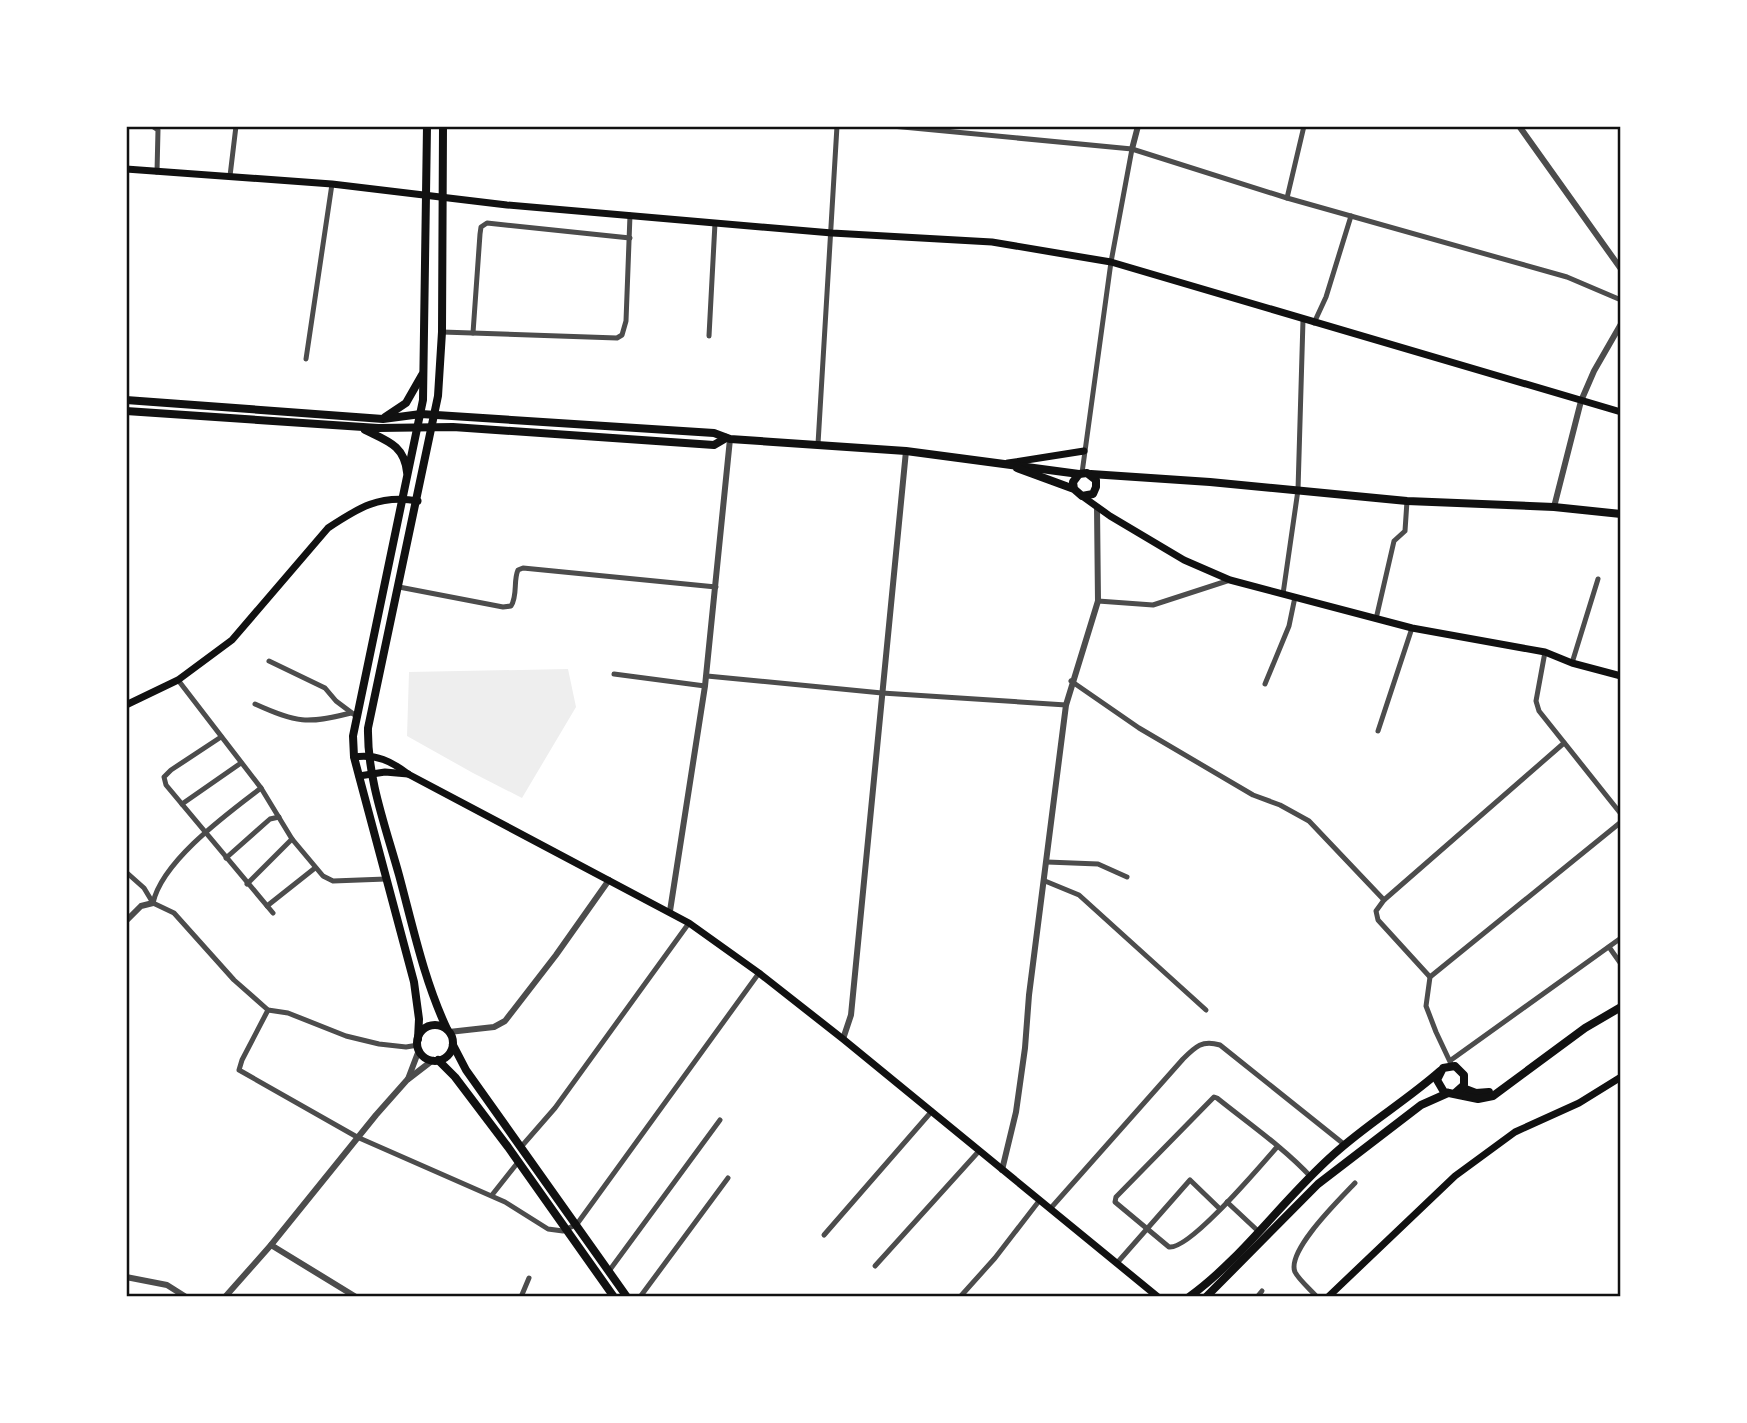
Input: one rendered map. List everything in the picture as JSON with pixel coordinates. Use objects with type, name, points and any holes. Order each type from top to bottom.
[{"type":"main road","points":[[427,126],[425,370],[421,414],[354,714],[354,757],[414,982],[419,1045],[423,1055],[435,1060],[455,1077],[519,1161],[614,1297]]},
{"type":"main road","points":[[443,126],[442,332],[439,386],[418,501],[368,728],[372,773],[427,976],[453,1045],[466,1070],[627,1297]]},
{"type":"main road","points":[[126,169],[332,184],[442,198],[832,233],[992,242],[1111,262],[1621,412]]},
{"type":"main road","points":[[383,419],[405,402],[425,370]]},
{"type":"main road","points":[[126,400],[383,419],[421,414],[714,433],[728,439],[906,451],[1084,474],[1406,501],[1554,507],[1621,514]]},
{"type":"main road","points":[[126,411],[360,427],[432,427],[714,444],[728,439]]},
{"type":"main road","points":[[360,427],[398,448],[404,456],[408,479]]},
{"type":"main road","points":[[1004,464],[1084,451]]},
{"type":"main road","points":[[1004,464],[1074,489],[1097,507],[1184,560],[1230,580],[1412,628],[1545,652],[1572,663],[1621,676]]},
{"type":"main road","points":[[1074,489],[1073,482],[1084,474]]},
{"type":"main road","points":[[1084,474],[1097,484],[1097,507]]},
{"type":"main road","points":[[1082,496],[1090,496],[1095,491]]},
{"type":"main road","points":[[126,705],[178,680],[232,640],[328,528],[380,499],[403,498],[418,501]]},
{"type":"main road","points":[[354,757],[370,754],[397,765],[408,774],[689,923],[759,973],[843,1039],[1158,1296]]},
{"type":"main road","points":[[359,776],[385,772],[408,774]]},
{"type":"main road","points":[[1440,1071],[1438,1084],[1455,1091],[1499,1091],[1585,1028],[1621,1007]]},
{"type":"main road","points":[[419,1045],[420,1033],[430,1026],[436,1025],[448,1030]]},
{"type":"main road","points":[[435,1060],[448,1055],[453,1045]]},
{"type":"main road","points":[[1189,1297],[1222,1270],[1345,1145],[1451,1063],[1458,1068],[1464,1075],[1455,1091],[1421,1105],[1318,1184],[1206,1297]]},
{"type":"main road","points":[[1328,1297],[1455,1176],[1515,1132],[1579,1103],[1621,1077]]},
{"type":"street","points":[[152,126],[158,130],[158,172]]},
{"type":"street","points":[[230,176],[236,126]]},
{"type":"street","points":[[818,444],[837,126]]},
{"type":"street","points":[[891,126],[1132,149],[1287,198],[1567,277],[1621,300]]},
{"type":"street","points":[[1084,474],[1084,451],[1111,262],[1138,126]]},
{"type":"street","points":[[1287,198],[1304,126]]},
{"type":"street","points":[[1519,126],[1621,269]]},
{"type":"street","points":[[306,359],[332,184]]},
{"type":"street","points":[[442,332],[617,338],[622,335],[626,321],[631,215]]},
{"type":"street","points":[[1314,323],[1326,297],[1351,216]]},
{"type":"street","points":[[473,333],[480,234],[481,227],[487,223],[629,238]]},
{"type":"street","points":[[709,336],[715,223]]},
{"type":"street","points":[[1283,594],[1298,490],[1303,320]]},
{"type":"street","points":[[1554,507],[1581,401],[1594,371],[1621,324]]},
{"type":"street","points":[[670,911],[705,685],[728,439]]},
{"type":"street","points":[[843,1039],[851,1015],[906,451]]},
{"type":"street","points":[[1376,619],[1394,541],[1405,531],[1406,501]]},
{"type":"street","points":[[1002,1170],[1016,1112],[1066,705],[1071,681],[1098,601],[1097,507]]},
{"type":"street","points":[[399,587],[509,607],[513,602],[516,575],[521,568],[716,587]]},
{"type":"street","points":[[1572,663],[1598,579]]},
{"type":"street","points":[[1098,601],[1153,605],[1230,580]]},
{"type":"street","points":[[1265,684],[1289,626],[1295,597]]},
{"type":"street","points":[[1378,731],[1412,628]]},
{"type":"street","points":[[1545,652],[1536,705],[1621,814]]},
{"type":"street","points":[[269,661],[318,684],[354,714]]},
{"type":"street","points":[[614,674],[705,685]]},
{"type":"street","points":[[706,676],[882,693],[1066,705]]},
{"type":"street","points":[[178,680],[261,788],[292,839],[323,876],[333,880],[386,879]]},
{"type":"street","points":[[1071,681],[1139,728],[1253,795],[1280,805],[1309,821],[1384,900]]},
{"type":"street","points":[[255,704],[298,721],[319,721],[354,714]]},
{"type":"street","points":[[221,737],[171,770],[164,777],[166,785],[273,913]]},
{"type":"street","points":[[1430,977],[1378,920],[1376,911],[1384,900],[1564,743]]},
{"type":"street","points":[[181,804],[242,763]]},
{"type":"street","points":[[153,903],[156,888],[204,832],[261,788]]},
{"type":"street","points":[[226,859],[270,819],[279,817]]},
{"type":"street","points":[[1621,822],[1430,977],[1426,1006],[1451,1063],[1621,938]]},
{"type":"street","points":[[247,884],[292,839]]},
{"type":"street","points":[[1047,862],[1098,864],[1127,877]]},
{"type":"street","points":[[267,906],[315,868]]},
{"type":"street","points":[[126,872],[144,888],[153,903],[174,913],[234,980],[268,1010],[288,1013],[357,1039],[406,1047],[419,1045],[407,1080]]},
{"type":"street","points":[[448,1030],[494,1027],[505,1021],[609,880]]},
{"type":"street","points":[[1045,881],[1079,895],[1206,1010]]},
{"type":"street","points":[[126,921],[141,906],[153,903]]},
{"type":"street","points":[[521,1147],[555,1108],[689,923]]},
{"type":"street","points":[[1609,947],[1621,964]]},
{"type":"street","points":[[268,1010],[239,1070],[357,1138],[492,1195],[548,1229],[558,1232],[567,1231],[577,1224],[759,973]]},
{"type":"street","points":[[1050,1209],[1183,1059],[1203,1042],[1220,1045],[1345,1145]]},
{"type":"street","points":[[225,1297],[407,1080],[435,1060]]},
{"type":"street","points":[[1277,1147],[1198,1231],[1173,1248],[1114,1199],[1211,1098],[1217,1098],[1277,1147],[1311,1177]]},
{"type":"street","points":[[824,1235],[932,1111]]},
{"type":"street","points":[[609,1271],[720,1120]]},
{"type":"street","points":[[875,1266],[979,1151]]},
{"type":"street","points":[[492,1195],[519,1161]]},
{"type":"street","points":[[640,1297],[728,1178]]},
{"type":"street","points":[[1117,1263],[1190,1180],[1220,1209]]},
{"type":"street","points":[[1317,1297],[1295,1272],[1295,1262],[1306,1239],[1355,1183]]},
{"type":"street","points":[[960,1297],[1040,1201]]},
{"type":"street","points":[[1227,1202],[1258,1231]]},
{"type":"street","points":[[271,1245],[356,1297]]},
{"type":"street","points":[[126,1277],[167,1285],[186,1297]]},
{"type":"street","points":[[521,1297],[529,1278]]},
{"type":"street","points":[[1257,1297],[1262,1291]]},
{"type":"shaded area","points":[[568,669],[576,707],[522,798],[407,736],[409,672]]}]
